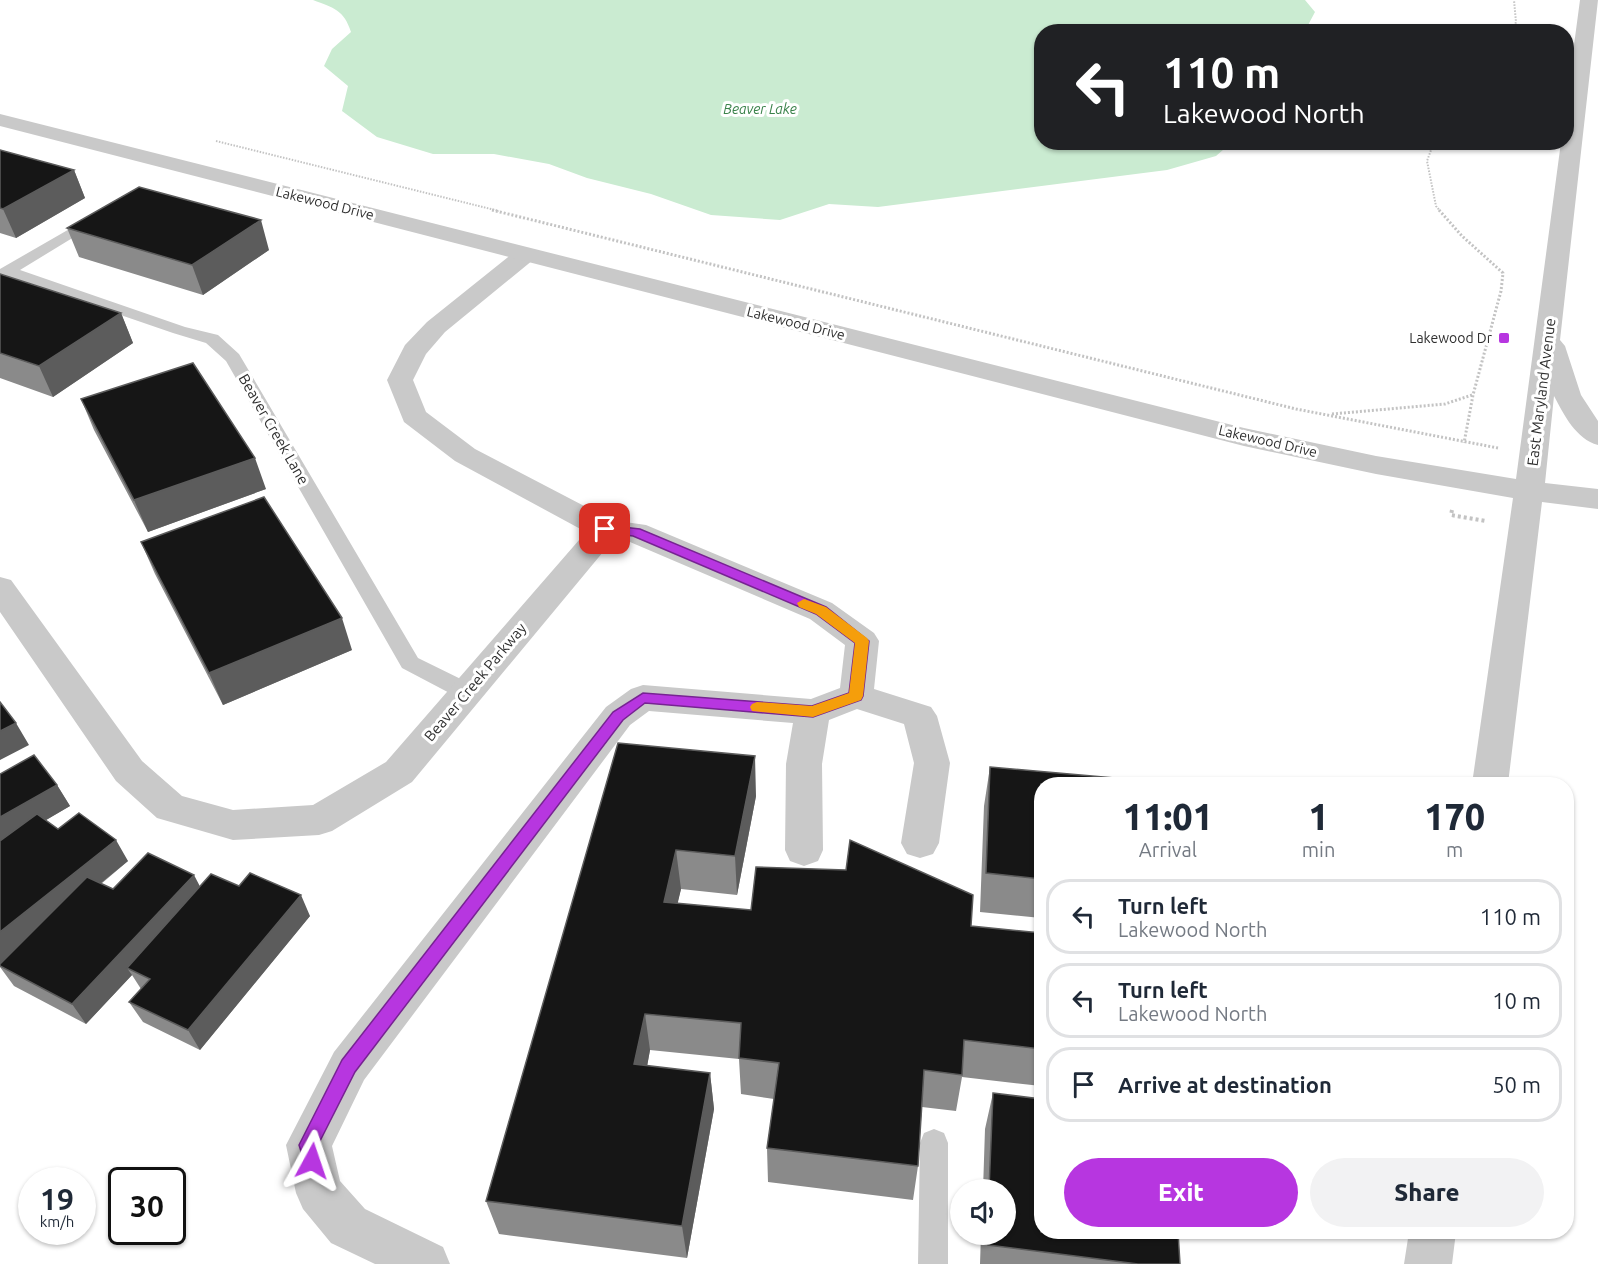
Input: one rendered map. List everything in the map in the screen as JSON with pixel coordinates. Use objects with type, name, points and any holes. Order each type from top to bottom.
[{"type":"street","name":"East Maryland Avenue","points":[[1574,117],[1588,0]]},
{"type":"street","name":"Lakewood Drive","points":[[0,120],[1244,436],[1388,467],[1529,491],[1598,499]]},
{"type":"street","name":"East Maryland Avenue","points":[[1491,777],[1529,491],[1570,150]]},
{"type":"street","points":[[525,255],[436,327],[414,351],[400,380],[414,416],[465,455],[605,529],[635,532],[821,611],[862,641],[856,696]]},
{"type":"street","points":[[1548,333],[1560,379],[1571,404],[1582,421],[1598,436]]},
{"type":"street","name":"Beaver Creek Parkway","points":[[0,588],[129,771],[170,808],[232,825],[319,820],[399,772],[605,529]]},
{"type":"street","points":[[426,1264],[348,1226],[319,1193],[309,1145],[349,1066],[618,716],[643,698],[813,712],[856,696],[919,716],[932,763],[920,843]]},
{"type":"street","points":[[804,850],[804,764],[813,712]]},
{"type":"street","points":[[1428,1264],[1432,1239]]},
{"type":"lane","points":[[4,273],[106,211]]},
{"type":"lane","name":"Beaver Creek Lane","points":[[4,273],[212,339],[233,358],[410,663],[467,692]]},
{"type":"lane","points":[[933,1264],[934,1143]]},
{"type":"path","points":[[1514,0],[1515,24]]},
{"type":"path","points":[[216,141],[1323,415],[1464,442],[1473,395],[1501,291],[1503,273],[1462,236],[1436,206],[1427,161],[1431,150]]},
{"type":"path","points":[[1323,415],[1358,414],[1445,404],[1473,395]]},
{"type":"water","name":"Beaver Lake","points":[[313,0],[1305,0],[1315,12],[1309,24],[1034,24],[1034,150],[1223,150],[1216,156],[1167,170],[878,207],[829,204],[780,220],[711,215],[651,194],[587,178],[549,164],[494,154],[433,154],[377,137],[342,111],[348,86],[324,66],[332,49],[351,32],[341,14]]},
{"type":"building","points":[[0,150],[74,170],[3,209],[0,208]]},
{"type":"building","points":[[139,187],[261,220],[192,265],[67,228]]},
{"type":"building","points":[[0,274],[121,313],[39,366],[0,353]]},
{"type":"building","points":[[193,363],[255,458],[134,500],[81,399]]},
{"type":"building","points":[[264,497],[342,618],[209,673],[141,542]]},
{"type":"building","points":[[0,702],[16,723],[0,731]]},
{"type":"building","points":[[618,743],[755,756],[735,856],[676,850],[664,902],[751,910],[756,867],[846,870],[850,840],[973,895],[971,926],[1034,932],[1034,1048],[964,1040],[962,1075],[924,1070],[918,1166],[767,1148],[779,1063],[739,1058],[741,1023],[645,1014],[634,1064],[710,1073],[682,1226],[486,1201]]},
{"type":"building","points":[[34,755],[57,785],[0,817],[0,774]]},
{"type":"building","points":[[990,767],[1103,777],[1034,777],[1034,878],[986,873]]},
{"type":"building","points":[[79,813],[116,840],[0,932],[0,841],[37,814],[58,829]]},
{"type":"building","points":[[148,853],[194,875],[72,1004],[0,966],[87,877],[113,889]]},
{"type":"building","points":[[250,873],[301,895],[188,1030],[129,1002],[150,979],[127,968],[211,874],[239,886]]},
{"type":"building","points":[[993,1093],[1034,1098],[1034,1239],[1178,1239],[1180,1264],[1138,1264],[988,1245],[1016,1245],[1016,1179],[989,1179]]},
{"type":"slow traffic","points":[[757,707],[813,712],[856,696],[862,641],[821,611],[804,603]]},
{"type":"place","name":"Lakewood Dr","points":[[1504,338]]},
{"type":"route","points":[[312,1161],[309,1145],[349,1066],[618,716],[643,698],[813,712],[856,696],[862,641],[821,611],[635,532],[605,529]]}]
